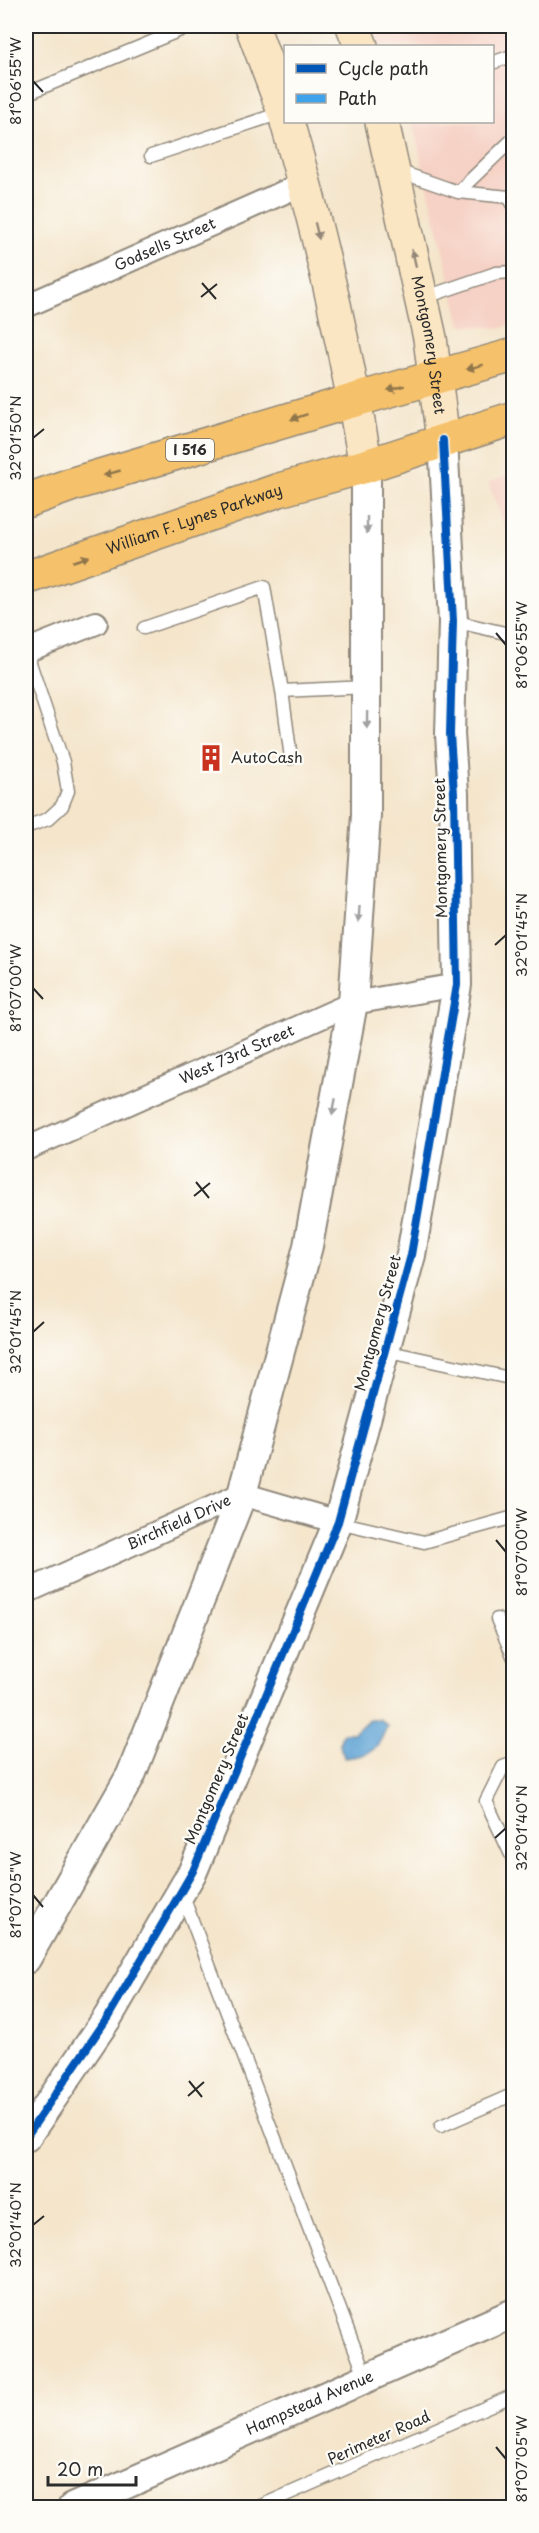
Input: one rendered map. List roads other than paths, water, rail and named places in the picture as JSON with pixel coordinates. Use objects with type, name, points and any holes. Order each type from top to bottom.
[{"type":"highway","points":[[355,400],[513,355]]},
{"type":"highway","name":"I 516","points":[[26,501],[73,484],[355,400]]},
{"type":"highway","name":"William F. Lynes Parkway","points":[[26,578],[279,490],[366,466],[513,418]]},
{"type":"main road","points":[[252,26],[284,114]]},
{"type":"main road","points":[[353,26],[361,45]]},
{"type":"main road","points":[[287,123],[305,183],[343,340],[366,466]]},
{"type":"main road","name":"Montgomery Street","points":[[382,123],[423,298],[437,377],[443,440]]},
{"type":"street","name":"Godsells Street","points":[[26,306],[305,183]]},
{"type":"street","name":"Montgomery Street","points":[[26,2137],[108,2017],[193,1871],[338,1522],[411,1255],[457,985],[454,794],[450,734],[453,621],[443,440]]},
{"type":"street","points":[[26,1959],[131,1775],[242,1494],[308,1246],[353,1003],[366,814],[368,687],[366,466]]},
{"type":"street","points":[[26,651],[96,623]]},
{"type":"street","name":"West 73rd Street","points":[[26,1149],[353,1003],[457,985]]},
{"type":"street","name":"Birchfield Drive","points":[[26,1592],[242,1494],[338,1522]]},
{"type":"street","name":"Hampstead Avenue","points":[[72,2508],[513,2313]]},
{"type":"lane","points":[[26,94],[190,26]]},
{"type":"lane","points":[[494,62],[513,55]]},
{"type":"lane","points":[[151,156],[284,117]]},
{"type":"lane","points":[[458,192],[513,138]]},
{"type":"lane","points":[[394,169],[458,192],[509,197],[513,207]]},
{"type":"lane","points":[[423,298],[496,273],[513,272]]},
{"type":"lane","points":[[144,628],[264,587],[291,758]]},
{"type":"lane","points":[[453,621],[505,633],[513,639]]},
{"type":"lane","points":[[26,651],[63,762],[68,791],[62,806],[48,819],[26,827]]},
{"type":"lane","points":[[282,691],[368,687]]},
{"type":"lane","points":[[385,1352],[513,1379]]},
{"type":"lane","points":[[338,1522],[424,1542],[513,1517]]},
{"type":"lane","points":[[497,1619],[513,1658]]},
{"type":"lane","points":[[513,1763],[503,1767],[486,1800],[513,1861]]},
{"type":"lane","points":[[181,1891],[366,2378]]},
{"type":"lane","points":[[441,2126],[513,2094]]},
{"type":"lane","name":"Perimeter Road","points":[[256,2508],[513,2395]]},
{"type":"water","points":[[369,1719],[379,1719],[387,1726],[380,1741],[368,1753],[345,1758],[340,1746],[343,1733],[354,1733]]},
{"type":"place","name":"AutoCash","points":[[211,758]]}]
